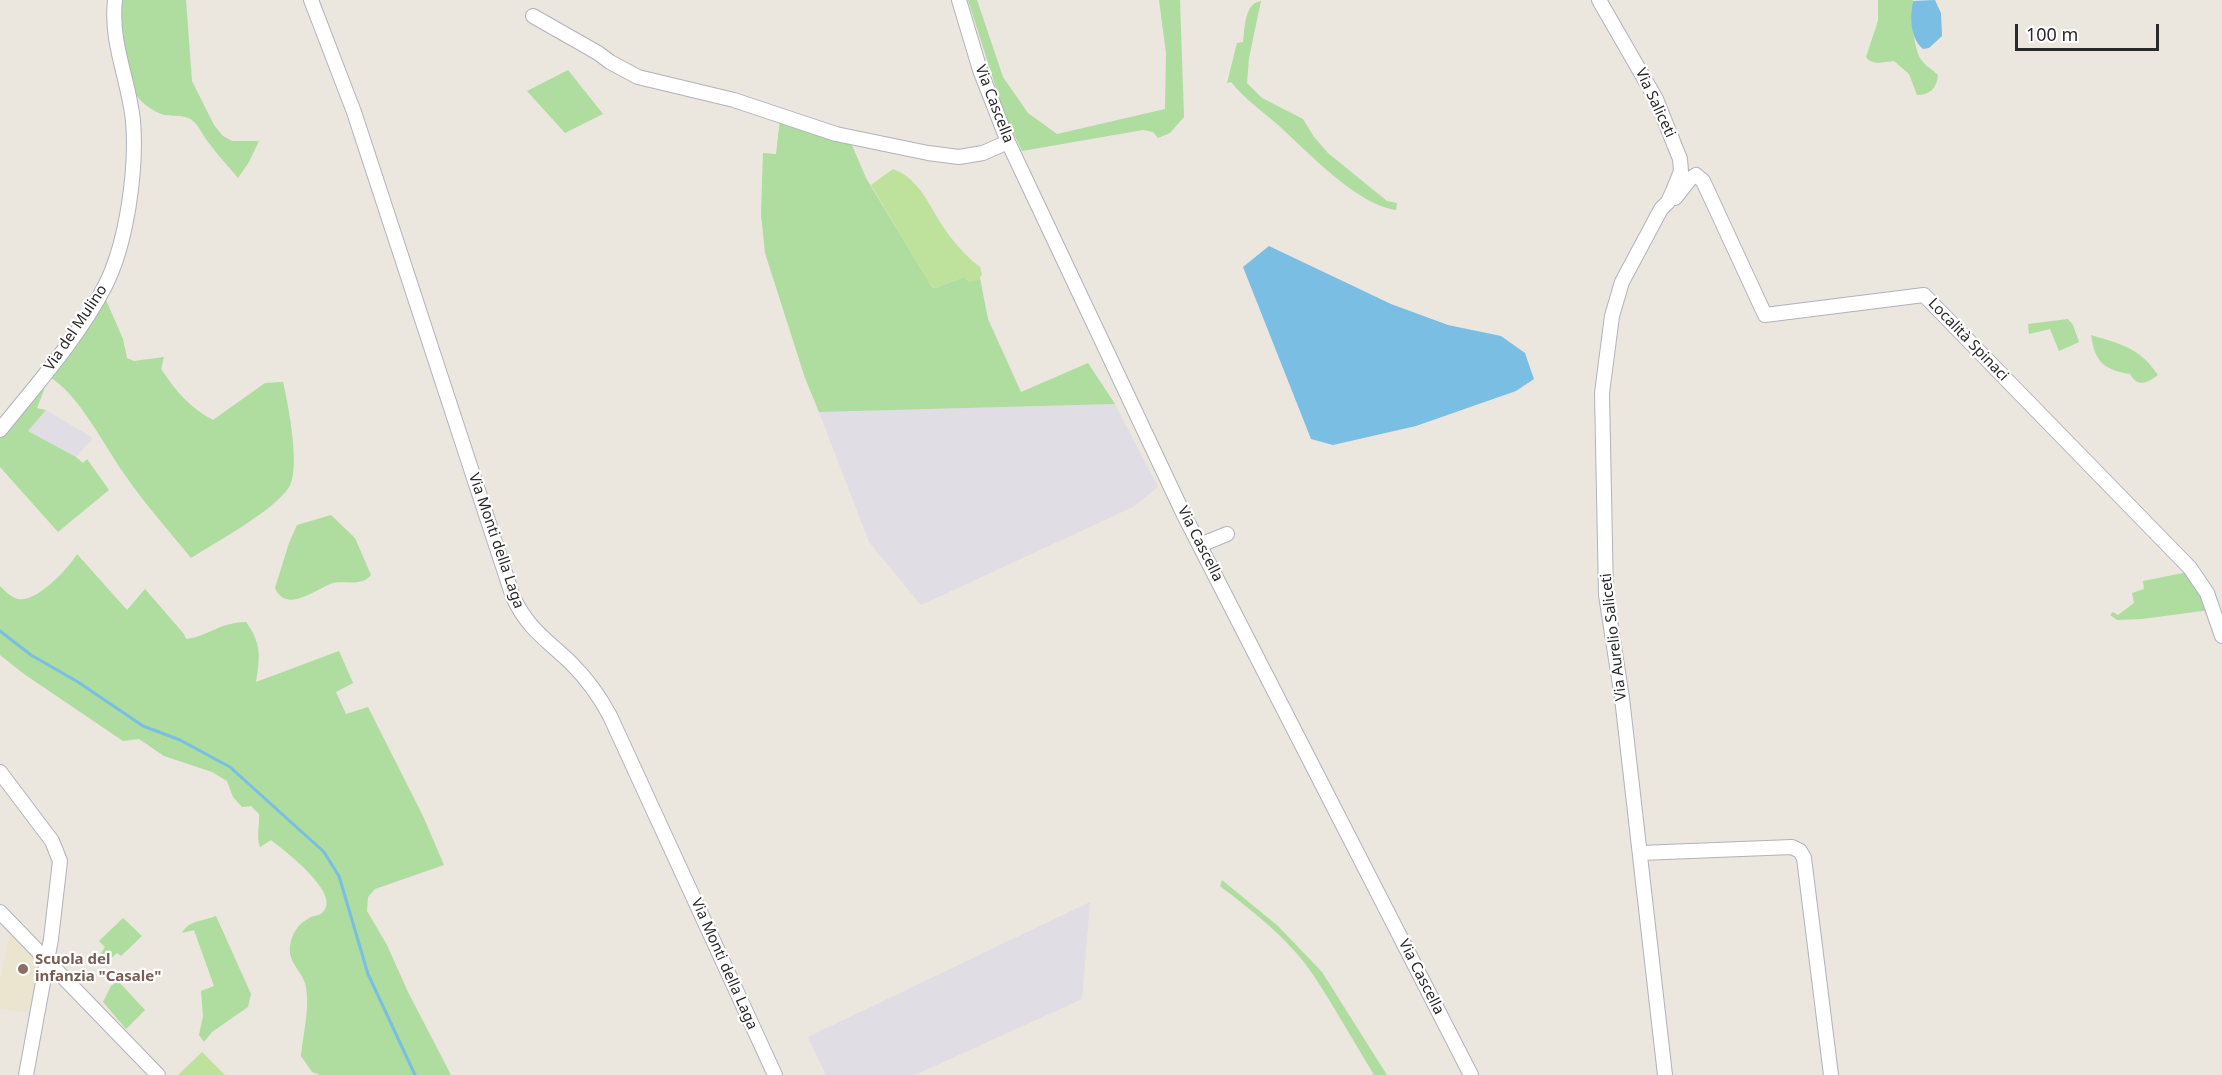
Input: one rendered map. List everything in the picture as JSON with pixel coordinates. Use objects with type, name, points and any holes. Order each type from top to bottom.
[{"type":"street","name":"Via del Mulino","points":[[0,429],[44,375],[88,314],[108,280],[118,248],[130,194],[133,131],[128,92],[116,47],[114,0]]},
{"type":"street","name":"Via Monti della Laga","points":[[311,0],[358,123],[513,597],[528,624],[578,670],[594,689],[610,716],[775,1075]]},
{"type":"street","name":"Via Cascella","points":[[959,0],[980,70],[1008,142],[1200,545],[1471,1075]]},
{"type":"street","name":"Via Saliceti","points":[[1599,0],[1656,99],[1680,159],[1681,171],[1668,202],[1661,209]]},
{"type":"street","points":[[533,16],[638,77],[734,100],[836,134],[888,146],[959,157],[983,153],[1008,142]]},
{"type":"street","name":"Località Spinaci","points":[[1661,209],[1674,199],[1690,178],[1696,175],[1703,181],[1765,315],[1924,295],[2190,568],[2207,594],[2222,636]]},
{"type":"street","name":"Via Aurelio Saliceti","points":[[1661,209],[1622,282],[1612,316],[1602,393],[1606,595],[1622,698],[1665,1075]]},
{"type":"street","points":[[1200,545],[1227,534]]},
{"type":"street","points":[[0,772],[52,841],[60,858],[48,961],[30,1072]]},
{"type":"street","points":[[1640,853],[1792,847],[1800,850],[1804,858],[1811,908],[1831,1075]]},
{"type":"street","points":[[0,912],[158,1075]]},
{"type":"shaded area","points":[[1115,404],[1158,487],[1133,507],[921,605],[869,542],[819,412]]},
{"type":"shaded area","points":[[46,410],[93,438],[76,457],[28,431]]},
{"type":"shaded area","points":[[1090,902],[1082,999],[915,1075],[826,1075],[808,1037]]},
{"type":"shaded area","name":"Scuola del infanzia \"Casale\"","points":[[11,927],[46,962],[35,1014],[0,1008],[0,980]]},
{"type":"green space","points":[[117,0],[186,0],[192,81],[214,125],[223,136],[232,141],[259,141],[238,178],[192,120],[161,114],[146,105],[135,94],[123,65],[118,32]]},
{"type":"green space","points":[[968,0],[977,0],[1003,77],[1028,113],[1057,134],[1165,109],[1166,53],[1159,0],[1180,0],[1184,117],[1170,133],[1158,138],[1153,132],[1143,130],[1022,151],[1004,113]]},
{"type":"green space","points":[[1878,0],[1913,0],[1912,14],[1917,50],[1923,62],[1938,75],[1936,84],[1929,92],[1917,95],[1909,74],[1894,61],[1871,62],[1866,57],[1878,21]]},
{"type":"green space","points":[[1261,1],[1249,58],[1247,83],[1262,98],[1303,119],[1314,137],[1328,153],[1387,201],[1397,203],[1396,210],[1381,206],[1349,188],[1231,82],[1227,83],[1237,43],[1243,42],[1248,11],[1251,6]]},
{"type":"green space","points":[[568,70],[603,114],[565,133],[527,91]]},
{"type":"green space","points":[[780,118],[849,138],[866,178],[932,287],[935,288],[964,277],[979,280],[980,278],[988,319],[1021,392],[1088,363],[1115,404],[819,412],[805,378],[765,253],[761,214],[763,153],[776,154]]},
{"type":"green space","points":[[893,169],[917,186],[952,239],[980,267],[982,274],[979,280],[969,282],[964,277],[935,288],[930,285],[871,185]]},
{"type":"green space","points":[[103,293],[123,339],[127,358],[134,361],[164,357],[161,369],[172,384],[190,404],[213,420],[265,383],[283,382],[294,452],[294,466],[289,487],[258,516],[191,558],[133,486],[80,406],[69,393],[46,375]]},
{"type":"green space","points":[[2068,319],[2073,325],[2079,342],[2059,351],[2050,329],[2029,334],[2028,324]]},
{"type":"green space","points":[[2091,335],[2129,348],[2144,359],[2158,375],[2139,383],[2130,374],[2107,367],[2095,352]]},
{"type":"green space","points":[[39,383],[44,390],[37,408],[46,410],[28,431],[83,463],[87,459],[109,490],[58,532],[0,467],[0,436]]},
{"type":"green space","points":[[331,515],[355,538],[371,575],[362,581],[330,584],[300,598],[286,599],[275,588],[297,525]]},
{"type":"green space","points":[[77,554],[127,610],[145,589],[186,639],[201,636],[229,624],[246,622],[257,644],[256,682],[339,651],[353,683],[336,692],[346,714],[368,707],[423,816],[444,865],[375,889],[368,897],[367,911],[387,945],[408,992],[451,1075],[320,1075],[312,1072],[301,1056],[307,992],[303,978],[291,957],[290,946],[292,936],[300,925],[322,913],[327,904],[325,895],[318,884],[298,862],[271,840],[260,847],[259,814],[251,806],[242,807],[233,797],[227,781],[212,772],[164,756],[139,739],[123,741],[24,674],[0,655],[0,586],[15,598],[31,597],[58,577]]},
{"type":"green space","points":[[2188,572],[2210,610],[2142,619],[2117,620],[2110,615],[2113,612],[2118,615],[2134,603],[2132,593],[2144,589],[2143,581]]},
{"type":"green space","points":[[1222,880],[1278,926],[1322,972],[1387,1075],[1374,1075],[1314,976],[1294,950],[1271,927],[1220,886]]},
{"type":"green space","points":[[216,916],[251,994],[248,1007],[212,1032],[204,1042],[199,1035],[203,1016],[201,991],[214,986],[194,930],[182,933],[193,923]]},
{"type":"green space","points":[[123,918],[142,936],[121,956],[117,953],[107,962],[99,956],[105,947],[99,941]]},
{"type":"green space","points":[[118,981],[145,1010],[126,1029],[103,1002],[111,986]]},
{"type":"green space","points":[[202,1052],[225,1075],[178,1075]]},
{"type":"water","points":[[1935,0],[1941,13],[1942,36],[1929,48],[1923,49],[1913,33],[1911,14],[1913,1]]},
{"type":"water","points":[[1269,246],[1391,304],[1448,325],[1501,336],[1525,353],[1534,379],[1516,391],[1416,426],[1333,445],[1311,439],[1243,267]]},
{"type":"waterway","points":[[0,631],[31,655],[78,682],[143,726],[180,740],[230,767],[324,852],[339,876],[368,974],[415,1075]]},
{"type":"place","name":"Scuola del infanzia \"Casale\"","points":[[23,969]]}]
